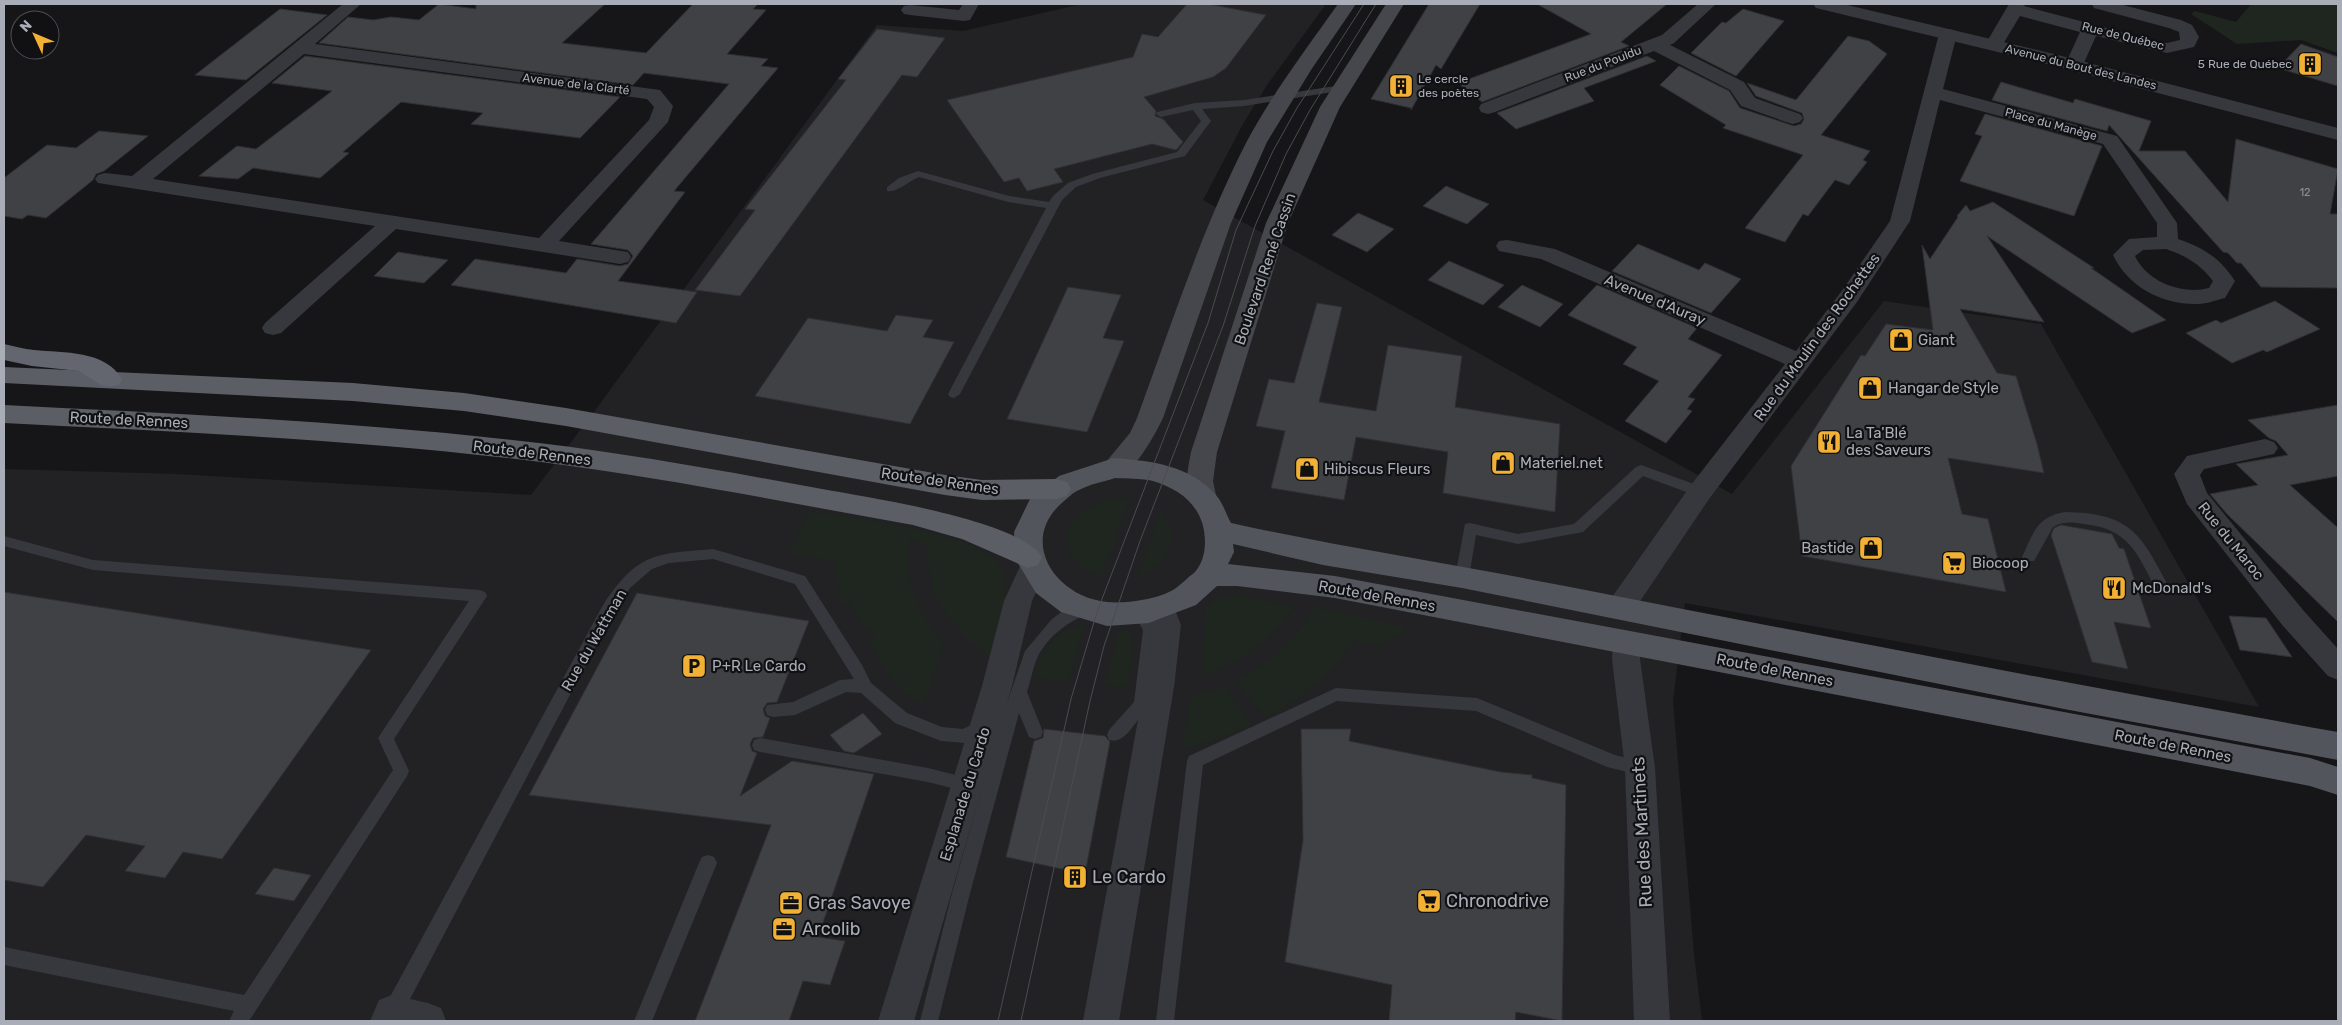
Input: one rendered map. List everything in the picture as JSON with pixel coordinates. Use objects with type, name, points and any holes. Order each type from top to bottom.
[{"type":"highway","points":[[4,352],[32,358],[85,363],[110,379]]},
{"type":"highway","name":"Route de Rennes","points":[[4,376],[110,379],[353,392],[454,401],[566,417],[945,485],[982,490],[1057,489]]},
{"type":"highway","name":"Route de Rennes","points":[[14,415],[332,432],[446,443],[624,465],[913,515],[954,524],[982,534],[1030,562]]},
{"type":"main road","points":[[1114,468],[1140,438],[1150,418],[1220,224],[1257,142],[1284,97],[1347,4]]},
{"type":"main road","name":"Boulevard René Cassin","points":[[1202,495],[1200,481],[1204,452],[1277,223],[1330,107],[1395,4]]},
{"type":"main road","points":[[1114,468],[1140,468],[1180,479],[1202,495],[1217,518],[1221,531],[1221,546],[1217,561],[1209,575],[1196,588],[1180,599],[1151,610],[1116,614],[1085,609],[1068,602],[1053,592],[1041,581],[1030,562],[1027,536],[1032,518],[1042,502],[1057,489],[1080,476],[1114,468]]},
{"type":"main road","name":"Route de Rennes","points":[[1221,531],[1236,536],[1323,554],[1462,577],[2064,696],[2338,746]]},
{"type":"main road","name":"Route de Rennes","points":[[1209,575],[1238,575],[1325,586],[2310,772],[2338,781]]},
{"type":"street","points":[[136,183],[353,4]]},
{"type":"street","points":[[910,10],[964,16],[971,4]]},
{"type":"street","name":"Rue du Pouldu","points":[[1488,108],[1668,40],[1708,4]]},
{"type":"street","name":"Avenue du Bout des Landes","points":[[1822,4],[2074,65],[2338,134]]},
{"type":"street","name":"Rue de Québec","points":[[1994,45],[2016,6],[2090,29],[2167,48],[2188,43],[2190,37],[2186,30],[2175,24],[2100,4]]},
{"type":"street","points":[[2074,65],[2090,29]]},
{"type":"street","name":"Rue du Moulin des Rochettes","points":[[1620,608],[1700,492],[1849,297],[1900,221],[1948,34]]},
{"type":"street","points":[[1655,44],[1737,86],[1748,102],[1792,118]]},
{"type":"street","name":"Avenue de la Clarté","points":[[301,48],[653,94],[664,106],[658,122],[544,245]]},
{"type":"street","name":"Place du Manège","points":[[1933,92],[2110,140],[2168,223],[2168,243]]},
{"type":"street","points":[[105,179],[620,257]]},
{"type":"street","points":[[273,328],[392,222]]},
{"type":"street","name":"Avenue d'Auray","points":[[1507,246],[1548,254],[1801,362]]},
{"type":"street","name":"Rue du Maroc","points":[[2265,448],[2196,462],[2187,474],[2196,497],[2293,618],[2338,668]]},
{"type":"street","name":"Esplanade du Cardo","points":[[896,1021],[986,724],[1030,562]]},
{"type":"street","points":[[1101,1021],[1159,687],[1167,625],[1151,610]]},
{"type":"street","name":"Rue des Martinets","points":[[1626,643],[1626,659],[1640,768],[1652,1021]]},
{"type":"street","name":"Rue du Wattman","points":[[390,1017],[428,1021]]},
{"type":"lane","points":[[1161,114],[1195,106],[1284,97],[1342,88]]},
{"type":"lane","points":[[954,394],[1057,198],[1072,185],[1096,176],[1181,154],[1206,121],[1195,106]]},
{"type":"lane","points":[[891,188],[903,180],[918,174],[1008,199],[1053,206]]},
{"type":"lane","points":[[1462,577],[1470,528],[1518,539],[1578,528],[1641,470],[1700,492]]},
{"type":"lane","points":[[2029,557],[2048,523],[2064,516],[2102,522],[2128,533],[2140,548],[2162,587]]},
{"type":"lane","points":[[4,541],[93,565],[480,596],[386,738],[401,772],[238,1021]]},
{"type":"lane","name":"Rue du Wattman","points":[[390,1017],[608,609],[625,584],[647,565],[669,558],[713,554],[800,580],[857,669],[866,687],[901,718],[941,734],[965,736],[986,724]]},
{"type":"lane","name":"Esplanade du Cardo","points":[[929,1021],[960,897],[1018,690],[1032,651],[1056,623],[1069,614],[1085,609]]},
{"type":"lane","points":[[1086,1021],[1135,764],[1151,610]]},
{"type":"lane","points":[[773,710],[795,708],[845,685],[866,687]]},
{"type":"lane","points":[[1018,690],[1035,732]]},
{"type":"lane","points":[[1165,1021],[1195,761],[1336,694],[1477,704],[1612,762],[1640,768]]},
{"type":"lane","points":[[1115,735],[1141,706]]},
{"type":"lane","points":[[760,744],[928,775],[967,785]]},
{"type":"lane","points":[[643,1021],[708,863]]},
{"type":"lane","points":[[4,956],[249,1005]]},
{"type":"shaded area","points":[[1082,4],[1326,4],[1267,85],[1243,124],[1203,200],[1732,494],[1884,301],[2041,324],[2259,707],[1685,603],[1673,701],[1694,954],[1702,1021],[4,1021],[4,469],[177,474],[531,495],[877,25],[963,31]]},
{"type":"shaded area","points":[[2251,4],[2338,4],[2338,53],[2301,40],[2237,44],[2191,14],[2195,11],[2236,22]]},
{"type":"shaded area","points":[[1113,499],[1130,499],[1101,577],[1083,567],[1072,557],[1066,545],[1066,534],[1072,523],[1081,513],[1095,505]]},
{"type":"shaded area","points":[[808,511],[909,528],[964,543],[985,552],[998,563],[1006,586],[1004,607],[991,659],[964,635],[944,610],[931,581],[927,545],[909,539],[907,553],[908,568],[914,595],[927,620],[944,644],[924,705],[914,700],[898,686],[880,660],[870,641],[875,638],[867,626],[863,628],[849,602],[842,604],[836,577],[836,562],[790,554]]},
{"type":"shaded area","points":[[1160,512],[1171,532],[1169,550],[1158,564],[1138,576]]},
{"type":"shaded area","points":[[1234,595],[1295,606],[1277,629],[1255,648],[1216,671],[1202,676],[1206,607],[1215,599]]},
{"type":"shaded area","points":[[1315,607],[1402,626],[1408,630],[1382,647],[1355,641],[1338,663],[1311,688],[1266,718],[1235,680],[1281,650],[1308,619]]},
{"type":"shaded area","points":[[1085,625],[1068,682],[1034,677],[1041,657],[1050,642],[1064,631]]},
{"type":"shaded area","points":[[1120,628],[1127,632],[1133,645],[1132,663],[1126,687],[1104,686]]},
{"type":"shaded area","points":[[1224,686],[1252,725],[1213,741],[1181,749],[1191,698]]},
{"type":"building","points":[[439,4],[476,9],[476,4],[605,4],[562,43],[646,53],[693,4],[758,4],[753,9],[766,10],[727,54],[768,59],[761,66],[778,68],[674,191],[685,192],[618,281],[697,292],[676,323],[451,285],[475,259],[566,273],[577,259],[620,266],[628,264],[633,256],[628,250],[591,244],[729,84],[644,73],[633,85],[319,43],[348,17],[373,20],[391,17],[419,20]]},
{"type":"building","points":[[1187,4],[1208,4],[1266,15],[1226,68],[1213,77],[1144,97],[1156,111],[1155,116],[1163,119],[1183,142],[1176,150],[1152,144],[1054,169],[1063,182],[1027,191],[1019,178],[1004,182],[947,100],[1133,57],[1142,34],[1158,37]]},
{"type":"building","points":[[1429,4],[1480,4],[1441,69],[1436,65],[1411,110],[1411,108],[1371,99]]},
{"type":"building","points":[[1537,4],[1667,4],[1621,42],[1629,46],[1482,102],[1458,83],[1591,34]]},
{"type":"building","points":[[280,9],[327,15],[246,80],[195,75]]},
{"type":"building","points":[[1743,9],[1784,21],[1736,76],[1691,53],[1722,22],[1726,23]]},
{"type":"building","points":[[877,29],[945,38],[917,77],[902,75],[740,296],[695,290],[755,210],[745,209],[846,80],[838,79]]},
{"type":"building","points":[[1848,36],[1869,41],[1887,54],[1821,135],[1870,151],[1863,160],[1867,162],[1849,185],[1835,180],[1808,216],[1803,214],[1785,242],[1745,228],[1803,155],[1723,128],[1726,125],[1660,85],[1679,66],[1729,91],[1740,108],[1794,126],[1801,124],[1804,119],[1802,113],[1756,96],[1747,83],[1796,100]]},
{"type":"building","name":"5 Rue de Québec","points":[[2301,44],[2338,57],[2338,86],[2278,68]]},
{"type":"building","points":[[305,56],[620,97],[580,138],[471,124],[483,113],[401,102],[343,152],[349,153],[320,178],[253,168],[238,179],[199,176],[237,146],[256,149],[332,91],[272,83]]},
{"type":"building","points":[[1647,56],[1656,61],[1584,88],[1594,101],[1516,129],[1497,113]]},
{"type":"building","points":[[2001,82],[2073,103],[2075,99],[2151,121],[2139,151],[2185,151],[2228,202],[2236,139],[2338,169],[2330,214],[2338,214],[2338,288],[2261,287],[2241,263],[2237,263],[2228,253],[2223,252],[2109,125],[2107,131],[1992,100]]},
{"type":"building","points":[[1985,114],[2102,146],[2074,216],[1960,181],[1982,136],[1975,134]]},
{"type":"building","points":[[99,131],[148,136],[104,171],[96,174],[93,180],[46,218],[28,215],[22,219],[4,216],[4,178],[47,145],[76,148]]},
{"type":"building","points":[[1446,186],[1489,204],[1467,224],[1423,206]]},
{"type":"building","points":[[1993,202],[2094,268],[2091,268],[2166,320],[2132,333],[1987,236],[2044,322],[1960,309],[1997,373],[2016,376],[2044,473],[1948,458],[1962,514],[1988,519],[2006,592],[1802,556],[1791,466],[1861,355],[1865,356],[1886,324],[1933,330],[1922,245],[1930,259],[1966,205],[1970,211]]},
{"type":"building","points":[[1358,213],[1394,229],[1367,252],[1332,235]]},
{"type":"building","points":[[1638,244],[1699,270],[1705,263],[1741,279],[1711,313],[1612,271]]},
{"type":"building","points":[[398,252],[448,260],[424,283],[374,276]]},
{"type":"building","points":[[1449,261],[1504,285],[1483,305],[1428,280]]},
{"type":"building","points":[[1522,285],[1563,304],[1540,327],[1498,307]]},
{"type":"building","points":[[1597,285],[1697,328],[1688,339],[1722,355],[1688,397],[1695,399],[1687,409],[1692,411],[1666,443],[1625,421],[1659,381],[1623,364],[1637,347],[1568,315]]},
{"type":"building","points":[[1068,287],[1121,295],[1103,338],[1124,341],[1087,432],[1007,419]]},
{"type":"building","points":[[2275,301],[2320,329],[2267,352],[2263,350],[2232,363],[2186,333],[2216,320],[2221,323]]},
{"type":"building","points":[[1317,303],[1342,307],[1319,402],[1376,411],[1388,345],[1462,356],[1455,407],[1560,424],[1555,512],[1443,493],[1448,452],[1356,437],[1344,500],[1271,488],[1285,431],[1256,426],[1269,379],[1294,383]]},
{"type":"building","points":[[896,315],[933,320],[923,337],[954,342],[910,424],[755,396],[808,318],[887,331]]},
{"type":"building","points":[[2338,405],[2338,476],[2290,485],[2338,528],[2338,622],[2227,514],[2210,494],[2258,485],[2236,464],[2288,455],[2276,441],[2269,438],[2248,420]]},
{"type":"building","points":[[2061,525],[2112,534],[2119,548],[2124,549],[2151,628],[2114,622],[2128,669],[2092,662],[2051,535],[2054,528]]},
{"type":"building","points":[[4,592],[371,650],[222,859],[183,852],[165,878],[125,871],[145,846],[86,835],[43,887],[4,880]]},
{"type":"building","name":"P+R Le Cardo","points":[[637,593],[809,621],[777,702],[767,703],[763,709],[765,716],[770,718],[763,737],[753,738],[750,744],[752,751],[757,753],[740,796],[792,761],[874,774],[818,937],[845,941],[830,985],[803,981],[789,1021],[695,1021],[771,825],[529,795]]},
{"type":"building","points":[[2229,616],[2266,618],[2292,657],[2240,650]]},
{"type":"building","points":[[863,713],[882,734],[854,753],[844,751],[830,735]]},
{"type":"building","points":[[1044,729],[1105,736],[1110,742],[1085,874],[1006,857],[1034,741],[1043,738]]},
{"type":"building","name":"Chronodrive","points":[[1301,729],[1351,729],[1349,741],[1501,772],[1532,775],[1532,778],[1566,785],[1562,1021],[1516,1012],[1515,1021],[1389,1021],[1392,985],[1285,962],[1303,840]]},
{"type":"building","points":[[274,868],[311,875],[294,901],[255,894]]},
{"type":"tram line","points":[[998,1021],[1071,699],[1097,612],[1208,323],[1236,230],[1273,151],[1297,108],[1364,4]]},
{"type":"tram line","points":[[1021,1021],[1090,701],[1104,646],[1140,541],[1223,326],[1255,226],[1286,154],[1310,110],[1376,4]]},
{"type":"place","name":"5 Rue de Québec","points":[[2310,64]]},
{"type":"place","name":"Le cercle des poètes","points":[[1401,86]]},
{"type":"place","name":"Giant","points":[[1901,340]]},
{"type":"place","name":"Hangar de Style","points":[[1870,388]]},
{"type":"place","name":"La Ta'Blé des Saveurs","points":[[1829,442]]},
{"type":"place","name":"Materiel.net","points":[[1503,463]]},
{"type":"place","name":"Hibiscus Fleurs","points":[[1307,469]]},
{"type":"place","name":"Bastide","points":[[1871,548]]},
{"type":"place","name":"Biocoop","points":[[1954,563]]},
{"type":"place","name":"McDonald's","points":[[2114,588]]},
{"type":"place","name":"P+R Le Cardo","points":[[694,666]]},
{"type":"place","name":"Le Cardo","points":[[1075,877]]},
{"type":"place","name":"Chronodrive","points":[[1429,901]]},
{"type":"place","name":"Gras Savoye","points":[[791,903]]},
{"type":"place","name":"Arcolib","points":[[784,929]]}]
